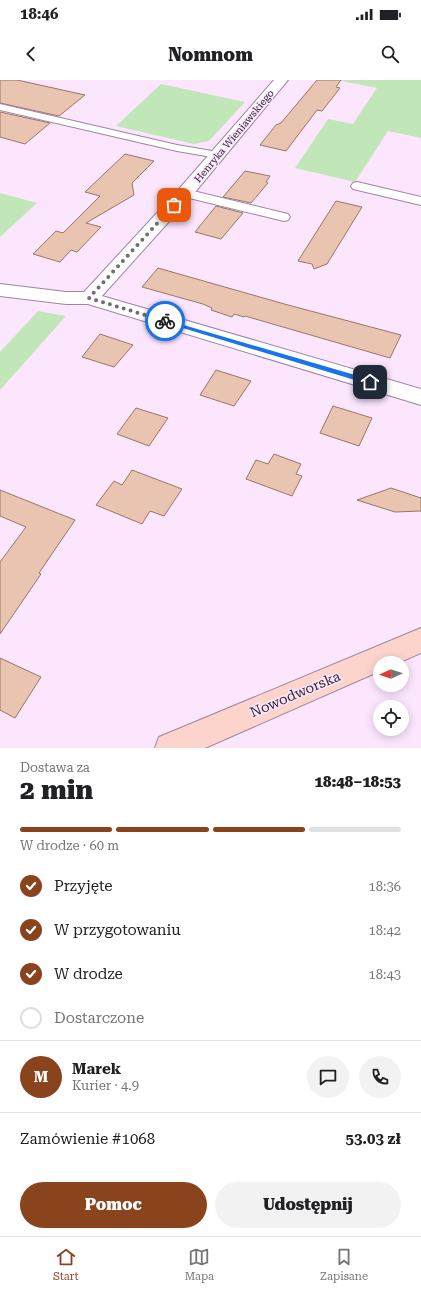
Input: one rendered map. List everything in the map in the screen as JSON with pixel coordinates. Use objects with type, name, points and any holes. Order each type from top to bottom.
[{"type":"main road","name":"Nowodworska","points":[[170,748],[421,640]]},
{"type":"street","name":"Henryka Wieniawskiego","points":[[89,298],[185,193],[281,80]]},
{"type":"street","points":[[0,290],[59,297],[89,298],[421,397]]},
{"type":"lane","points":[[0,107],[177,148],[218,155]]},
{"type":"lane","points":[[357,186],[421,201]]},
{"type":"lane","points":[[185,193],[284,217]]},
{"type":"green space","points":[[337,80],[421,80],[421,138],[388,131],[355,182],[295,168],[328,119],[353,124],[377,88]]},
{"type":"green space","points":[[161,84],[245,102],[209,141],[194,144],[116,126]]},
{"type":"green space","points":[[0,193],[37,203],[0,237]]},
{"type":"green space","points":[[38,311],[66,316],[0,390],[0,352]]},
{"type":"building","points":[[0,80],[17,80],[85,95],[59,116],[0,103]]},
{"type":"building","points":[[317,80],[341,80],[336,87],[340,88],[322,111],[317,110],[286,151],[260,145],[276,125],[281,123]]},
{"type":"building","points":[[0,112],[50,123],[25,144],[0,137]]},
{"type":"building","points":[[125,154],[154,161],[132,183],[134,195],[86,223],[101,227],[77,252],[71,250],[60,262],[33,254],[56,231],[63,233],[100,196],[85,192]]},
{"type":"building","points":[[245,171],[270,176],[266,182],[268,183],[251,203],[223,197]]},
{"type":"building","points":[[336,201],[362,207],[327,264],[314,269],[312,264],[298,261]]},
{"type":"building","points":[[216,206],[243,213],[221,239],[195,232]]},
{"type":"building","points":[[158,268],[401,335],[390,358],[245,316],[234,314],[232,317],[211,310],[212,308],[203,304],[142,287]]},
{"type":"building","points":[[100,334],[133,345],[114,367],[82,357]]},
{"type":"building","points":[[216,370],[251,381],[234,406],[200,395]]},
{"type":"building","points":[[333,406],[372,418],[359,446],[320,433]]},
{"type":"building","points":[[136,408],[168,418],[149,446],[117,434]]},
{"type":"building","points":[[274,454],[301,464],[296,474],[302,476],[292,496],[246,479],[256,460],[268,464]]},
{"type":"building","points":[[132,470],[182,489],[164,516],[150,511],[142,524],[96,505],[114,481],[122,485]]},
{"type":"building","points":[[391,488],[421,498],[421,511],[395,512],[357,500]]},
{"type":"building","points":[[0,490],[75,520],[39,573],[41,574],[0,634],[0,562],[26,527],[0,516]]},
{"type":"building","points":[[0,658],[41,677],[15,718],[0,710]]},
{"type":"way so far","points":[[165,321],[89,298],[174,205]]},
{"type":"route","points":[[165,321],[370,382]]}]
